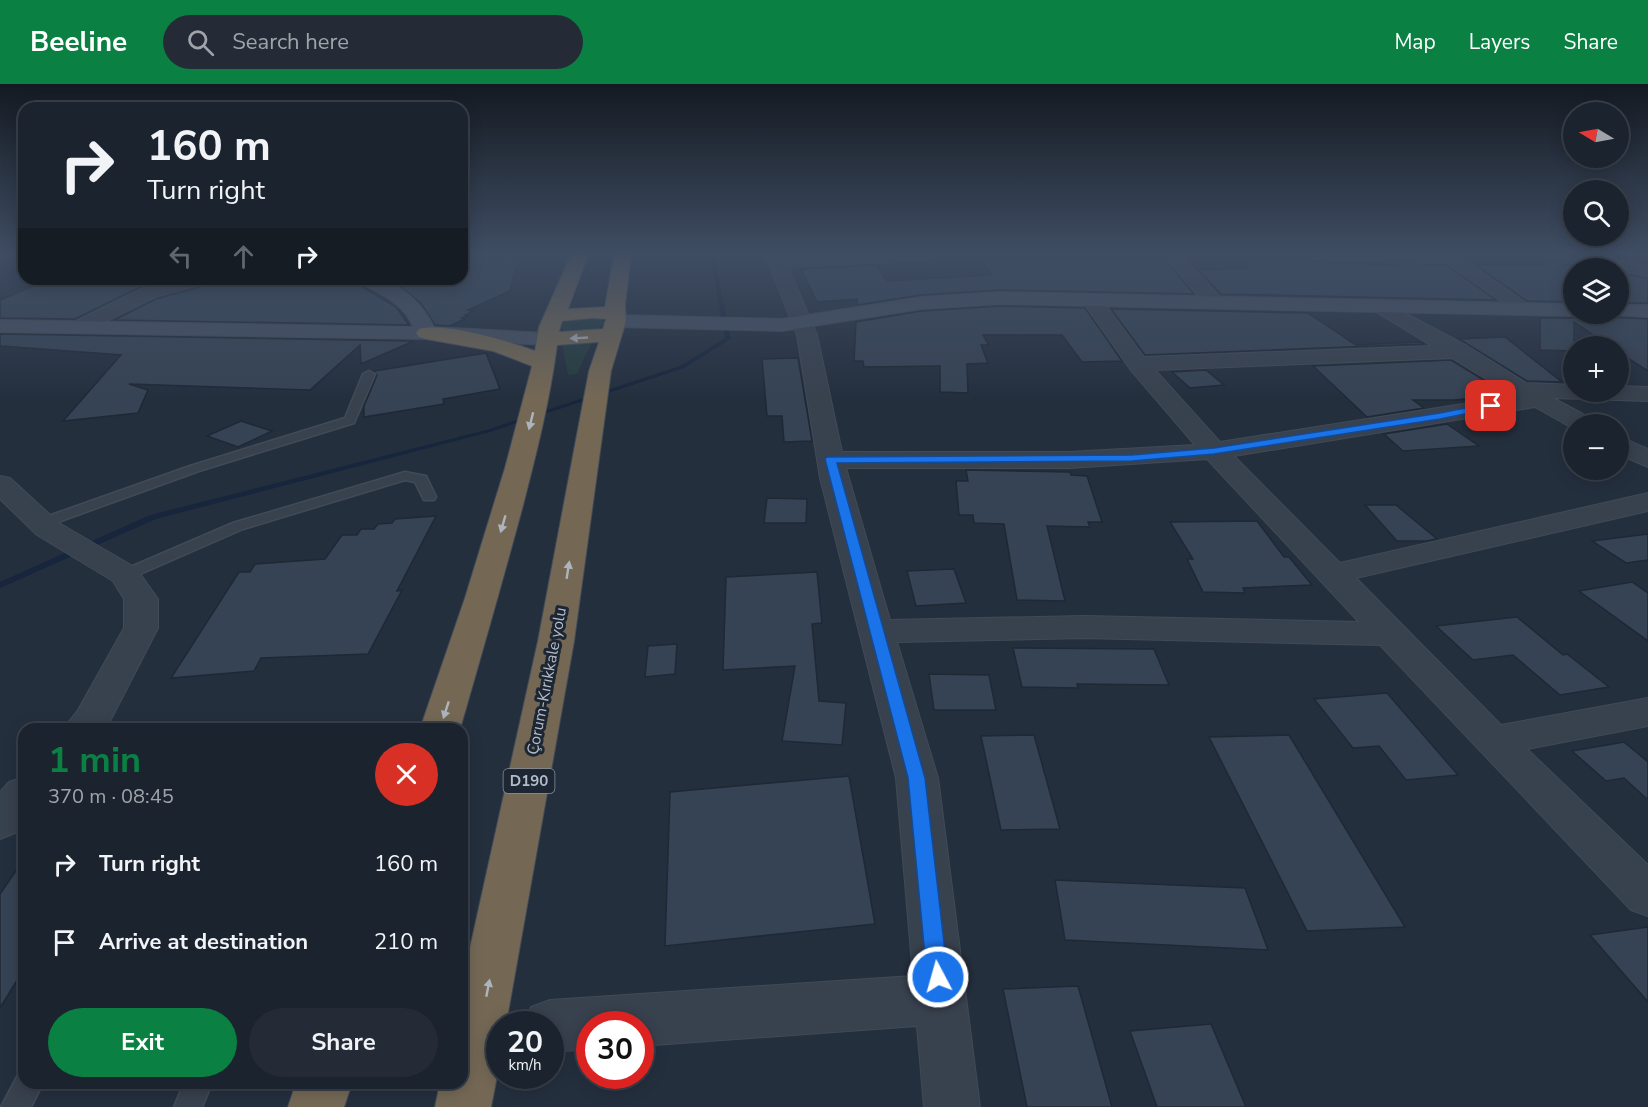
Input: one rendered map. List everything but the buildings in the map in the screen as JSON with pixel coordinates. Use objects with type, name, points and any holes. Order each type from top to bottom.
[{"type":"highway","points":[[442,723],[482,598],[519,468],[543,369],[547,339],[553,316],[560,303]]},
{"type":"highway","name":"Çorum-Kırıkkale yolu","points":[[493,1011],[600,371],[614,324],[617,303]]},
{"type":"highway","points":[[553,316],[593,312],[614,324]]},
{"type":"highway","points":[[547,339],[614,324]]},
{"type":"highway","points":[[426,333],[515,348],[543,369]]},
{"type":"highway","name":"Çorum-Kırıkkale yolu","points":[[463,1107],[486,1042]]},
{"type":"highway","points":[[316,1107],[322,1089]]},
{"type":"street","points":[[79,327],[128,303]]},
{"type":"street","points":[[407,303],[413,306],[422,320],[426,333]]},
{"type":"street","points":[[787,303],[792,324],[807,335],[831,459],[917,778],[952,1107]]},
{"type":"street","points":[[614,324],[690,322],[792,324],[925,303]]},
{"type":"street","points":[[1094,303],[1138,364],[1214,451],[1493,741],[1648,895]]},
{"type":"street","points":[[1271,303],[1563,310]]},
{"type":"street","points":[[1516,303],[1526,310]]},
{"type":"street","points":[[1380,306],[1564,414]]},
{"type":"street","points":[[1629,311],[1648,311]]},
{"type":"street","points":[[426,333],[553,316]]},
{"type":"street","points":[[0,326],[426,333],[547,339]]},
{"type":"street","points":[[1138,364],[1459,351]]},
{"type":"street","points":[[831,459],[1132,458],[1214,451],[1529,395],[1648,394]]},
{"type":"street","points":[[1629,450],[1648,459]]},
{"type":"street","points":[[4,494],[45,526],[115,568],[141,599],[141,628],[89,723]]},
{"type":"street","points":[[1333,574],[1648,502]]},
{"type":"street","points":[[876,631],[1084,627],[1390,634]]},
{"type":"street","points":[[1493,741],[1648,712]]},
{"type":"street","points":[[0,821],[18,802]]},
{"type":"street","points":[[564,1025],[940,999]]},
{"type":"lane","points":[[45,526],[144,484],[350,420],[369,374]]},
{"type":"lane","points":[[115,568],[238,526],[405,476],[421,479],[429,497]]},
{"type":"lane","points":[[15,1107],[25,1089]]},
{"type":"lane","points":[[188,1107],[196,1089]]},
{"type":"green space","points":[[572,318],[599,318],[604,324],[584,332],[562,329],[562,323]]},
{"type":"green space","points":[[592,342],[577,374],[568,375],[562,343]]},
{"type":"waterway","points":[[0,585],[153,517],[488,431],[682,367],[728,339],[721,303]]},
{"type":"route","points":[[938,977],[917,778],[834,478],[831,459],[1132,458],[1214,451],[1491,406]]}]
